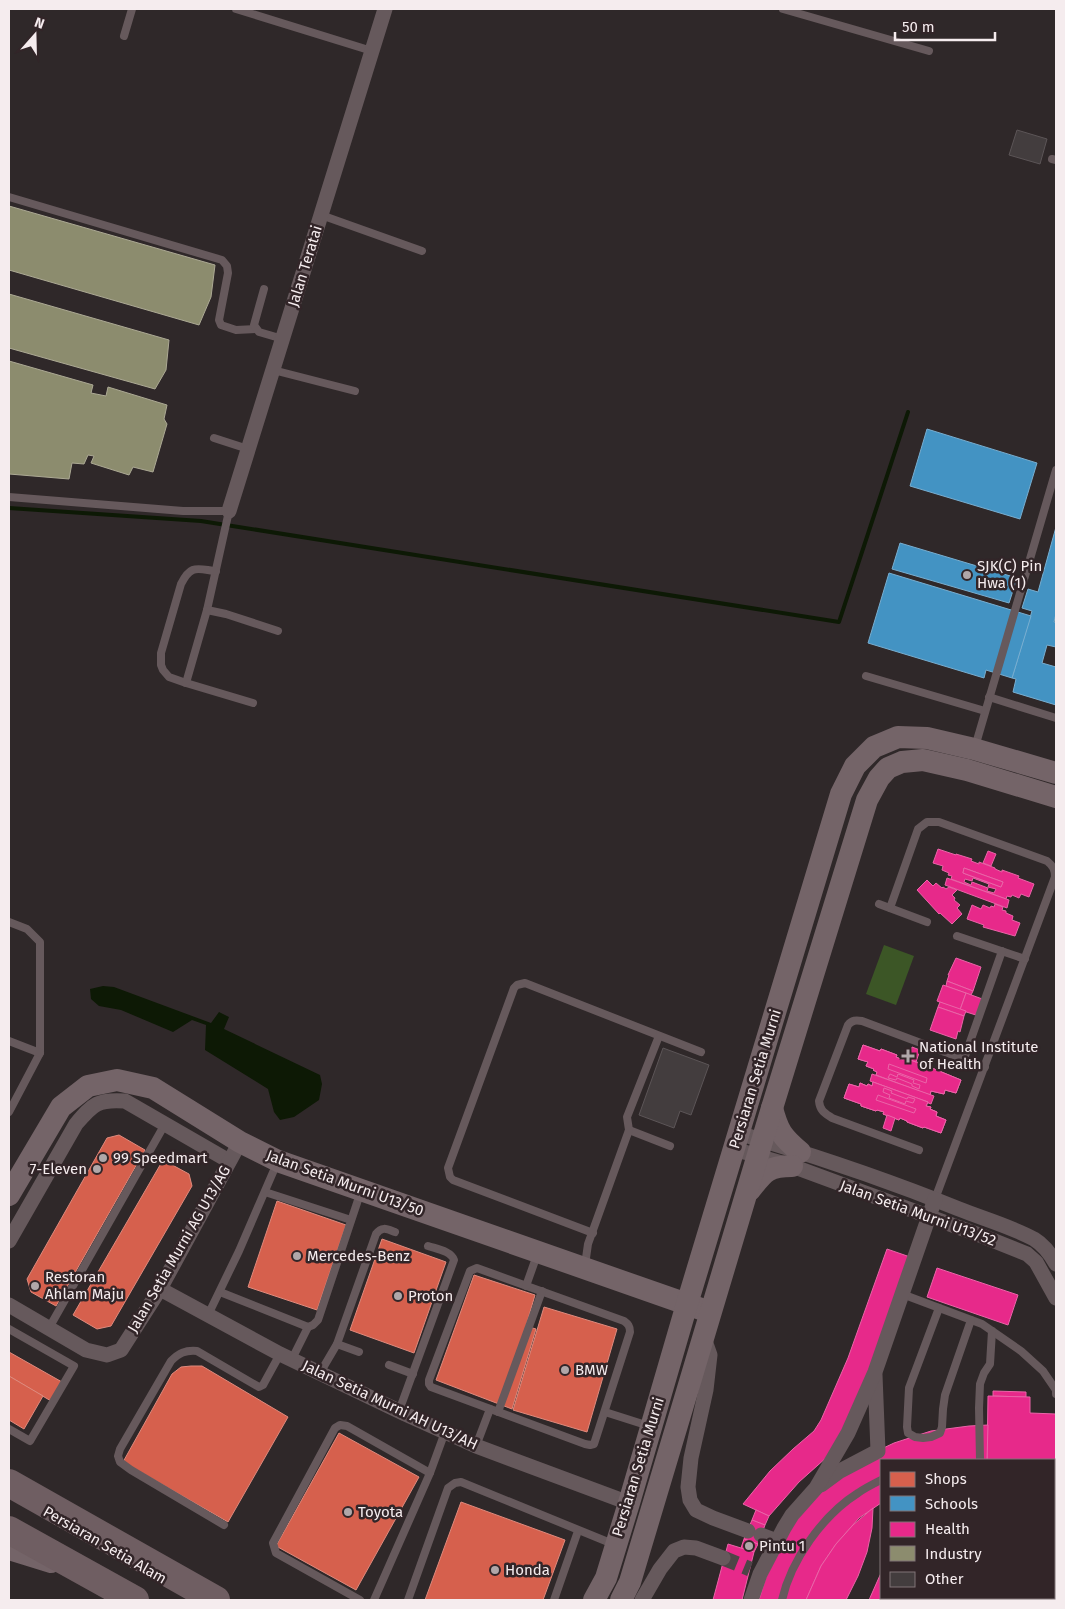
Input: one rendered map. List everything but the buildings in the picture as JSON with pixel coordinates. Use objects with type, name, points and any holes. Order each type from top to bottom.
[{"type":"highway","points":[[9,1483],[216,1600]]},
{"type":"highway","name":"Persiaran Setia Alam","points":[[9,1490],[202,1600]]},
{"type":"highway","points":[[9,1530],[135,1600]]},
{"type":"street","name":"Jalan Teratai","points":[[227,517],[385,9]]},
{"type":"street","name":"Persiaran Setia Murni","points":[[594,1600],[606,1578],[841,794],[854,766],[874,747],[898,737],[927,738],[971,760],[1056,797]]},
{"type":"street","name":"Persiaran Setia Murni","points":[[621,1600],[630,1582],[772,1108],[867,800],[879,778],[888,768],[909,761],[971,760],[1056,773]]},
{"type":"street","name":"Jalan Setia Murni U13/50","points":[[9,1195],[61,1107],[88,1086],[117,1080],[153,1088],[235,1151],[278,1161],[711,1313]]},
{"type":"street","points":[[9,1241],[76,1124],[89,1108],[108,1100],[125,1101],[165,1124],[235,1151]]},
{"type":"street","points":[[746,1196],[760,1176],[768,1170],[796,1159],[779,1129],[772,1108]]},
{"type":"street","name":"Jalan Setia Murni U13/52","points":[[736,1141],[934,1199],[1034,1239],[1045,1247],[1056,1264]]},
{"type":"street","name":"Jalan Setia Murni AG U13/AG","points":[[9,1305],[86,1350],[107,1355],[121,1350],[160,1289],[235,1151]]},
{"type":"street","name":"Jalan Setia Murni U13/52","points":[[796,1159],[928,1216],[1026,1254],[1036,1262],[1056,1298]]},
{"type":"street","points":[[816,1488],[848,1433],[875,1372],[934,1199]]},
{"type":"street","points":[[645,1289],[676,1281],[686,1272],[706,1245]]},
{"type":"street","name":"Jalan Setia Murni AH U13/AH","points":[[160,1289],[286,1357],[445,1432],[476,1446],[629,1503]]},
{"type":"street","points":[[645,1289],[660,1303],[667,1314],[671,1338],[669,1365]]},
{"type":"street","points":[[704,1338],[710,1355],[706,1390],[691,1458],[688,1487],[690,1500],[696,1510],[713,1518],[776,1540]]},
{"type":"street","points":[[751,1600],[755,1571],[792,1514],[816,1488],[840,1471],[878,1451],[875,1372]]},
{"type":"street","points":[[642,1600],[660,1569],[674,1551],[684,1547],[696,1548],[723,1558]]},
{"type":"street","points":[[9,1550],[30,1555],[94,1577]]},
{"type":"lane","points":[[124,36],[132,9]]},
{"type":"lane","points":[[236,9],[372,51]]},
{"type":"lane","points":[[783,9],[929,50]]},
{"type":"lane","points":[[9,197],[222,260],[227,266],[228,273],[220,320],[221,325],[236,330],[256,330],[283,339]]},
{"type":"lane","points":[[321,215],[422,250]]},
{"type":"lane","points":[[256,330],[254,325],[264,289]]},
{"type":"lane","points":[[273,370],[354,391]]},
{"type":"lane","points":[[214,438],[248,449]]},
{"type":"lane","points":[[971,760],[1056,470]]},
{"type":"lane","points":[[9,497],[183,511],[227,517],[207,610],[186,683]]},
{"type":"lane","points":[[216,570],[193,569],[186,574],[162,647],[160,659],[163,670],[169,676],[186,683],[253,703]]},
{"type":"lane","points":[[207,610],[226,614],[278,631]]},
{"type":"lane","points":[[866,676],[985,711]]},
{"type":"lane","points":[[989,697],[1056,718]]},
{"type":"lane","points":[[890,908],[918,829],[927,822],[939,822],[1047,861],[1053,866],[1055,877],[934,1199]]},
{"type":"lane","points":[[879,904],[926,922]]},
{"type":"lane","points":[[9,922],[27,928],[40,942],[40,1053],[9,1112]]},
{"type":"lane","points":[[957,936],[1025,959]]},
{"type":"lane","points":[[964,1059],[1002,951]]},
{"type":"lane","points":[[593,1233],[453,1180],[450,1177],[448,1168],[514,988],[525,983],[701,1052]]},
{"type":"lane","points":[[919,1150],[832,1118],[820,1108],[819,1102],[845,1029],[850,1022],[862,1021],[985,1067]]},
{"type":"lane","points":[[585,1268],[588,1244],[629,1130],[627,1116],[659,1036]]},
{"type":"lane","points":[[9,1042],[40,1053]]},
{"type":"lane","points":[[49,1328],[165,1124]]},
{"type":"lane","points":[[629,1130],[670,1146]]},
{"type":"lane","points":[[208,1315],[278,1161]]},
{"type":"lane","points":[[224,1524],[131,1470],[120,1462],[118,1456],[120,1449],[171,1361],[187,1350],[196,1351],[259,1387],[264,1385],[308,1327],[318,1320],[361,1190]]},
{"type":"lane","points":[[265,1192],[351,1220]]},
{"type":"lane","points":[[320,1373],[337,1344],[376,1234],[379,1229],[383,1228],[395,1232]]},
{"type":"lane","points":[[399,1411],[454,1260],[449,1254],[428,1246]]},
{"type":"lane","points":[[526,1286],[538,1252]]},
{"type":"lane","points":[[477,1268],[526,1286],[624,1321],[630,1327],[594,1444],[590,1445],[498,1412],[431,1387],[429,1384],[470,1271],[477,1268]]},
{"type":"lane","points":[[498,1412],[542,1291]]},
{"type":"lane","points":[[220,1292],[308,1327]]},
{"type":"lane","points":[[902,1294],[982,1324],[1021,1351],[1043,1371],[1056,1390],[1056,1394]]},
{"type":"lane","points":[[939,1308],[909,1388],[908,1433],[915,1437],[931,1437],[940,1432],[945,1395],[971,1320]]},
{"type":"lane","points":[[9,1328],[74,1366],[30,1441],[9,1429]]},
{"type":"lane","points":[[980,1459],[980,1384],[990,1364],[992,1331]]},
{"type":"lane","points":[[337,1344],[359,1352]]},
{"type":"lane","points":[[389,1365],[412,1374]]},
{"type":"lane","points":[[476,1446],[490,1409]]},
{"type":"lane","points":[[605,1412],[651,1426]]},
{"type":"lane","points":[[360,1600],[276,1553],[273,1542],[335,1428],[340,1425],[347,1426],[430,1473]]},
{"type":"lane","points":[[374,1600],[430,1473],[445,1432]]},
{"type":"lane","points":[[782,1600],[786,1582],[793,1567],[807,1544],[824,1523],[838,1508],[857,1493],[880,1481]]},
{"type":"lane","points":[[408,1600],[448,1488],[455,1483],[462,1482],[615,1545]]},
{"type":"lane","points":[[554,1600],[578,1531]]},
{"type":"green space","points":[[884,945],[914,956],[896,1005],[866,994]]},
{"type":"shaded area","points":[[103,986],[114,987],[211,1023],[219,1012],[229,1017],[224,1029],[320,1075],[322,1084],[319,1100],[294,1117],[280,1120],[274,1112],[268,1089],[205,1050],[206,1025],[192,1020],[173,1032],[121,1010],[99,1006],[91,999],[90,989]]},
{"type":"waterway","points":[[9,508],[201,521],[839,622],[908,412]]},
{"type":"tunnel","points":[[723,1558],[750,1569]]},
{"type":"place","name":"SJK(C) Pin Hwa (1)","points":[[967,575]]},
{"type":"place","name":"National Institute of Health","points":[[908,1056]]},
{"type":"place","name":"99 Speedmart","points":[[103,1158]]},
{"type":"place","name":"7-Eleven","points":[[97,1169]]},
{"type":"place","name":"Mercedes-Benz","points":[[297,1256]]},
{"type":"place","name":"Restoran Ahlam Maju","points":[[35,1286]]},
{"type":"place","name":"Proton","points":[[398,1296]]},
{"type":"place","name":"BMW","points":[[565,1370]]},
{"type":"place","name":"Toyota","points":[[348,1512]]},
{"type":"place","name":"Pintu 1","points":[[749,1546]]},
{"type":"place","name":"Honda","points":[[495,1570]]}]
